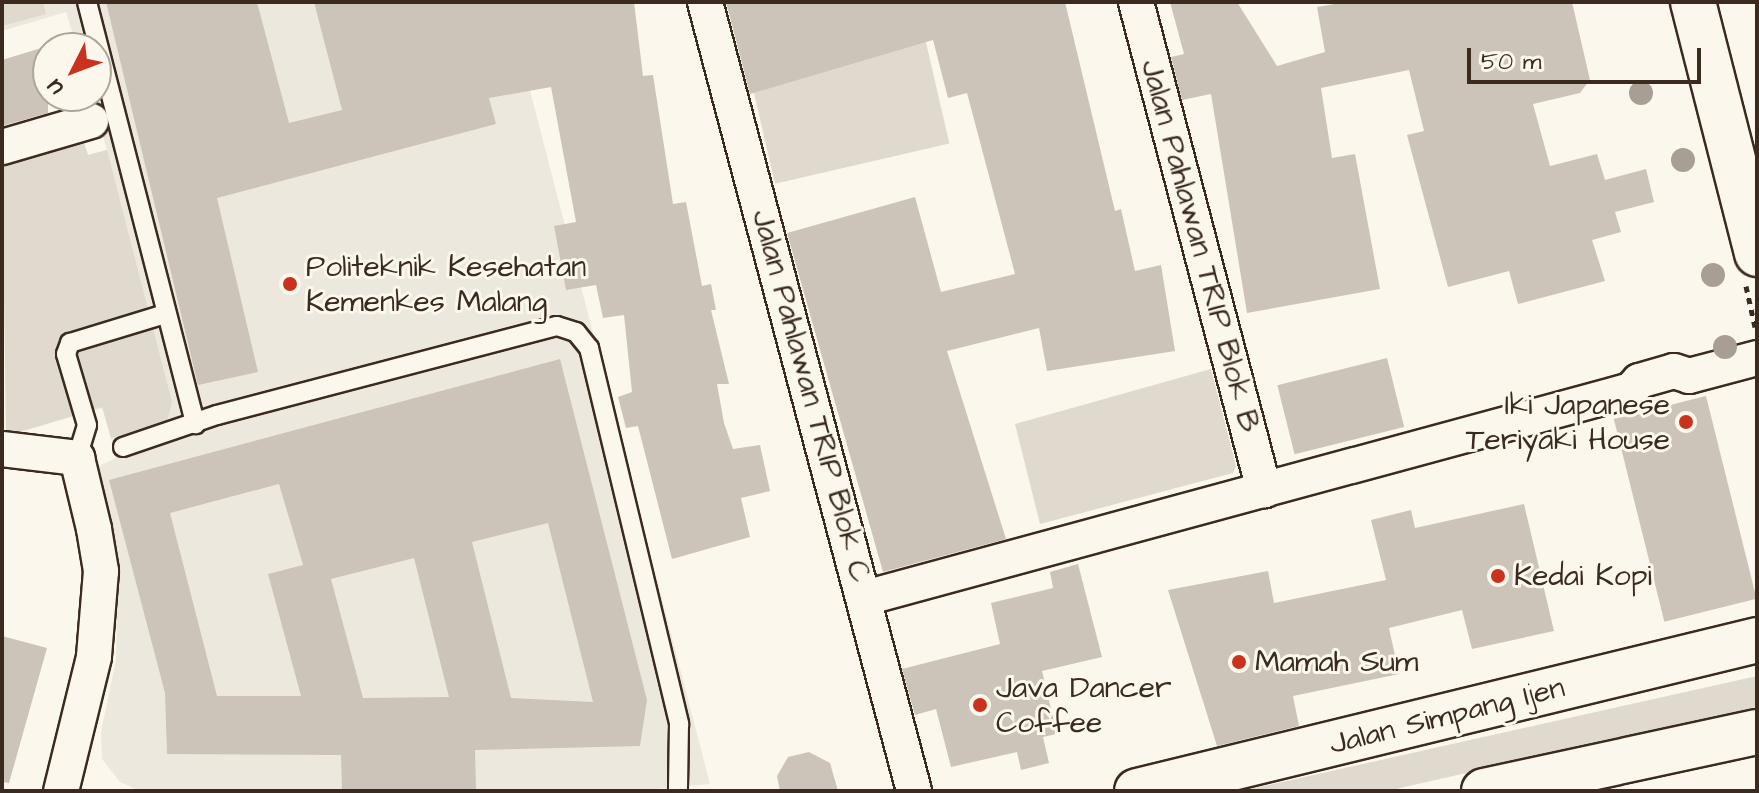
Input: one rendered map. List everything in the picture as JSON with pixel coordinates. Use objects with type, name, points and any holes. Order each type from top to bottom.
[{"type":"main road","points":[[1693,2],[1757,254]]},
{"type":"main road","name":"Jalan Simpang Ijen","points":[[1137,791],[1757,640]]},
{"type":"main road","points":[[1484,791],[1757,732]]},
{"type":"street","name":"Jalan Pahlawan TRIP Blok C","points":[[705,2],[914,791]]},
{"type":"street","name":"Jalan Pahlawan TRIP Blok B","points":[[1136,2],[1264,490]]},
{"type":"street","points":[[2,147],[91,121]]},
{"type":"street","points":[[865,598],[1631,390],[1641,398],[1679,388],[1689,376],[1757,358]]},
{"type":"street","points":[[2,449],[77,458],[99,557],[100,616],[61,791]]},
{"type":"lane","points":[[87,2],[195,424]]},
{"type":"lane","points":[[77,458],[87,425],[66,354],[70,343],[165,314]]},
{"type":"lane","points":[[123,447],[195,424],[557,326],[576,332],[589,348],[679,724],[678,791]]},
{"type":"shaded area","name":"Politeknik Kesehatan Kemenkes Malang","points":[[2,2],[507,2],[710,784],[634,791],[140,791],[120,782],[102,759],[101,732],[116,660],[117,587],[97,480],[99,466],[116,458],[103,408],[6,436],[82,137],[88,155],[107,150],[96,112],[112,112],[112,32],[72,32],[66,12],[2,31]]},
{"type":"shaded area","points":[[2,2],[43,2],[46,14],[2,26]]},
{"type":"shaded area","points":[[919,12],[949,144],[775,184],[745,52]]},
{"type":"shaded area","points":[[82,137],[88,155],[107,150],[172,402],[167,422],[111,438],[102,407],[6,436],[2,160]]},
{"type":"shaded area","points":[[1211,369],[1236,466],[1233,473],[1040,524],[1015,424]]},
{"type":"shaded area","points":[[1757,676],[1757,707],[1387,791],[1242,791]]},
{"type":"building","points":[[106,2],[257,2],[289,123],[342,110],[314,2],[634,2],[643,76],[653,75],[673,204],[686,202],[702,286],[711,284],[716,310],[711,310],[729,384],[717,384],[724,423],[733,449],[760,445],[770,491],[741,498],[750,537],[672,559],[638,426],[626,428],[618,397],[632,392],[624,315],[603,318],[596,285],[566,290],[554,226],[576,222],[551,87],[489,98],[496,124],[217,198],[258,372],[198,385]]},
{"type":"building","points":[[726,2],[1065,2],[1115,211],[1121,209],[1135,271],[1161,265],[1175,351],[1047,371],[1039,328],[947,351],[1006,539],[883,572],[787,233],[915,197],[941,292],[1015,274],[967,93],[948,98],[933,40],[750,94]]},
{"type":"building","points":[[1170,2],[1237,2],[1277,66],[1325,52],[1317,7],[1346,2],[1572,2],[1590,80],[1580,93],[1533,104],[1550,166],[1597,154],[1605,180],[1646,169],[1654,202],[1615,212],[1621,232],[1592,240],[1605,281],[1518,304],[1509,271],[1448,287],[1407,135],[1424,131],[1409,70],[1321,88],[1332,158],[1355,154],[1380,289],[1247,313],[1211,94],[1182,100],[1171,57],[1184,54]]},
{"type":"building","points":[[32,51],[32,112],[48,113],[2,126],[2,60]]},
{"type":"building","points":[[1387,358],[1404,427],[1295,454],[1277,385]]},
{"type":"building","points":[[560,359],[647,700],[640,746],[475,750],[476,790],[444,791],[342,791],[341,755],[167,754],[165,693],[109,480]],"holes":[[[279,484],[303,565],[268,574],[301,696],[217,696],[170,513]],[[548,523],[593,702],[511,698],[472,542]],[[414,558],[449,697],[363,698],[331,579]]]},
{"type":"building","points":[[1706,396],[1757,599],[1664,622],[1614,419]]},
{"type":"building","points":[[1524,504],[1554,631],[1472,649],[1462,610],[1389,628],[1399,674],[1293,696],[1299,726],[1217,746],[1168,590],[1268,571],[1274,603],[1386,580],[1371,520],[1411,510],[1415,528]]},
{"type":"building","points":[[1078,564],[1102,657],[1042,671],[1057,734],[1043,737],[1049,763],[1021,770],[1017,752],[951,767],[936,709],[915,715],[902,669],[1000,644],[991,603],[1053,588],[1050,572]]},
{"type":"building","points":[[2,636],[47,648],[9,783],[2,782]]},
{"type":"building","points":[[809,752],[830,763],[838,791],[780,791],[777,776],[788,757]]},
{"type":"place","name":"Politeknik Kesehatan Kemenkes Malang","points":[[290,284]]},
{"type":"place","name":"Iki Japanese Teriyaki House","points":[[1686,422]]},
{"type":"place","name":"Kedai Kopi","points":[[1498,576]]},
{"type":"place","name":"Mamah Sum","points":[[1239,662]]},
{"type":"place","name":"Java Dancer Coffee","points":[[980,705]]}]
